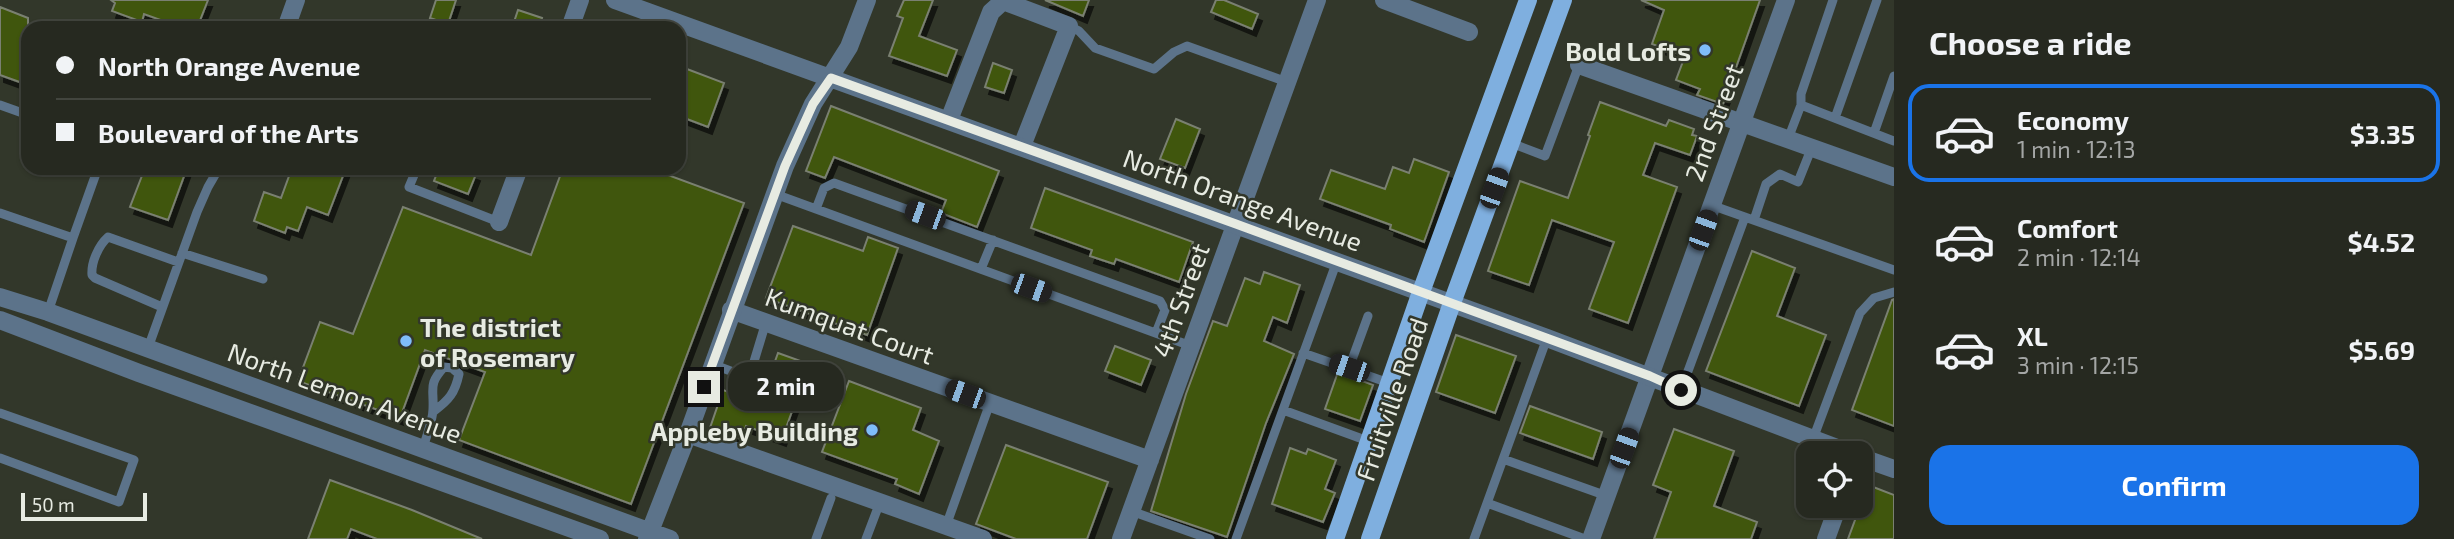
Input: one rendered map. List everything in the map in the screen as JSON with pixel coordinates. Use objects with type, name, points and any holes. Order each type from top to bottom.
[{"type":"main road","name":"Fruitville Road","points":[[1335,539],[1421,292],[1528,0]]},
{"type":"main road","name":"Fruitville Road","points":[[1370,539],[1452,303],[1563,0]]},
{"type":"street","points":[[288,21],[296,0]]},
{"type":"street","points":[[572,21],[580,0]]},
{"type":"street","name":"North Orange Avenue","points":[[615,0],[673,21]]},
{"type":"street","points":[[648,535],[688,434],[774,194],[807,115],[849,47],[867,0]]},
{"type":"street","name":"4th Street","points":[[1121,539],[1317,0]]},
{"type":"street","points":[[1384,0],[1469,32]]},
{"type":"street","name":"2nd Street","points":[[1591,539],[1786,0]]},
{"type":"street","points":[[949,120],[991,12],[1003,1],[1069,26],[1022,146]]},
{"type":"street","name":"North Orange Avenue","points":[[686,26],[1452,303],[1817,441]]},
{"type":"street","points":[[1578,65],[1894,176]]},
{"type":"street","points":[[499,222],[516,175]]},
{"type":"street","name":"North Lemon Avenue","points":[[0,297],[48,312],[423,449],[648,535],[670,539]]},
{"type":"street","name":"Kumquat Court","points":[[731,310],[1150,460]]},
{"type":"street","points":[[0,320],[139,373],[600,539]]},
{"type":"street","points":[[688,434],[983,539]]},
{"type":"street","points":[[1873,462],[1894,469]]},
{"type":"street","points":[[1826,539],[1834,518]]},
{"type":"lane","points":[[1788,139],[1833,0]]},
{"type":"lane","points":[[1835,118],[1877,0]]},
{"type":"lane","points":[[1069,26],[1079,31],[1095,48],[1154,69],[1174,52],[1187,46],[1287,82]]},
{"type":"lane","points":[[1511,143],[1545,156],[1578,65]]},
{"type":"lane","points":[[1874,133],[1894,76]]},
{"type":"lane","points":[[0,105],[21,112]]},
{"type":"lane","points":[[1801,105],[1894,141]]},
{"type":"lane","points":[[1681,390],[1749,219],[1766,184],[1780,174],[1798,182],[1812,147]]},
{"type":"lane","points":[[48,312],[95,175]]},
{"type":"lane","points":[[148,348],[180,258],[215,175]]},
{"type":"lane","points":[[413,175],[409,187],[499,222]]},
{"type":"lane","points":[[816,209],[824,188],[834,183],[993,240],[1160,301],[1165,310],[1156,333]]},
{"type":"lane","points":[[774,194],[1191,346]]},
{"type":"lane","points":[[1711,205],[1894,270]]},
{"type":"lane","points":[[0,213],[72,237]]},
{"type":"lane","points":[[162,307],[95,278],[91,272],[95,259],[108,237],[263,279]]},
{"type":"lane","points":[[981,269],[993,240]]},
{"type":"lane","points":[[1236,539],[1337,261]]},
{"type":"lane","points":[[1812,439],[1860,313],[1874,298],[1894,292]]},
{"type":"lane","points":[[1349,368],[1368,316]]},
{"type":"lane","points":[[712,364],[749,378],[766,322]]},
{"type":"lane","points":[[1474,539],[1547,338]]},
{"type":"lane","points":[[1303,353],[1389,383]]},
{"type":"lane","points":[[423,449],[434,411],[431,389],[434,379],[444,367],[452,368],[459,374],[456,390],[448,401],[434,411]]},
{"type":"lane","points":[[946,526],[989,402]]},
{"type":"lane","points":[[1283,410],[1368,441]]},
{"type":"lane","points":[[0,413],[134,460],[119,502],[0,458]]},
{"type":"lane","points":[[1503,459],[1607,496]]},
{"type":"lane","points":[[817,539],[831,498]]},
{"type":"lane","points":[[1487,503],[1585,539]]},
{"type":"lane","points":[[866,539],[877,510]]},
{"type":"lane","points":[[1131,511],[1186,535],[1210,539]]},
{"type":"building","points":[[111,0],[208,0],[200,21],[164,21],[144,14],[142,21],[139,21],[112,11],[115,3]]},
{"type":"building","points":[[436,0],[456,0],[449,21],[430,18]]},
{"type":"building","points":[[904,0],[933,0],[919,36],[957,50],[947,76],[889,56],[903,18],[897,16]]},
{"type":"building","points":[[1045,0],[1089,0],[1083,16]]},
{"type":"building","points":[[1216,0],[1224,0],[1258,14],[1252,29],[1211,12]]},
{"type":"building","name":"Bold Lofts","points":[[1641,0],[1760,0],[1723,104],[1697,95],[1700,89],[1676,80],[1685,56],[1652,44],[1664,10]]},
{"type":"building","points":[[0,7],[28,18],[28,21],[21,21],[21,82],[0,75]]},
{"type":"building","points":[[518,10],[542,18],[541,21],[514,21]]},
{"type":"building","points":[[993,63],[1012,70],[1004,93],[985,87]]},
{"type":"building","points":[[686,69],[724,83],[708,127],[686,119]]},
{"type":"building","points":[[1600,102],[1666,126],[1669,120],[1694,129],[1692,135],[1697,136],[1690,155],[1655,143],[1643,175],[1677,187],[1628,323],[1589,309],[1614,242],[1552,220],[1529,285],[1488,271],[1520,181],[1568,198]]},
{"type":"building","points":[[831,106],[999,171],[977,227],[941,213],[946,200],[834,157],[825,178],[806,171]]},
{"type":"building","points":[[1176,119],[1200,129],[1185,168],[1160,159]]},
{"type":"building","points":[[1414,159],[1449,172],[1424,242],[1390,229],[1391,225],[1320,199],[1331,170],[1385,189],[1393,167],[1409,173]]},
{"type":"building","points":[[142,175],[184,175],[168,220],[130,207]]},
{"type":"building","points":[[289,175],[343,175],[328,215],[307,207],[298,231],[287,227],[285,233],[254,221],[264,192],[281,198]]},
{"type":"building","points":[[436,175],[476,175],[468,194],[434,181]]},
{"type":"building","name":"The district of Rosemary","points":[[560,175],[668,175],[744,203],[631,504],[459,440],[485,372],[425,350],[400,418],[298,381],[320,322],[353,334],[403,207],[531,255]]},
{"type":"building","points":[[1045,188],[1193,242],[1179,282],[1116,259],[1114,264],[1090,256],[1092,250],[1031,228]]},
{"type":"building","points":[[793,226],[863,251],[868,237],[898,248],[867,335],[766,298]]},
{"type":"building","points":[[1752,251],[1795,268],[1777,316],[1826,335],[1799,406],[1706,371]]},
{"type":"building","points":[[1264,272],[1300,285],[1287,323],[1273,317],[1264,341],[1294,354],[1266,423],[1227,537],[1151,511],[1186,394],[1213,321],[1227,326],[1245,278],[1260,284]]},
{"type":"building","points":[[1894,299],[1894,426],[1852,410]]},
{"type":"building","points":[[1456,335],[1516,356],[1495,413],[1436,392]]},
{"type":"building","points":[[1115,346],[1151,360],[1141,385],[1105,371]]},
{"type":"building","points":[[778,353],[809,364],[782,439],[746,426],[741,439],[710,428],[723,390],[760,403]]},
{"type":"building","points":[[1338,372],[1373,385],[1360,421],[1325,409]]},
{"type":"building","name":"Appleby Building","points":[[849,381],[921,408],[913,430],[939,441],[919,494],[895,484],[897,479],[822,452]]},
{"type":"building","points":[[1530,406],[1602,432],[1593,459],[1520,433]]},
{"type":"building","points":[[1674,429],[1734,451],[1714,506],[1757,522],[1751,539],[1654,539],[1671,492],[1653,485]]},
{"type":"building","points":[[1006,445],[1108,482],[1087,539],[1016,539],[976,524]]},
{"type":"building","points":[[1290,448],[1306,454],[1308,449],[1336,460],[1325,489],[1335,493],[1323,522],[1272,504]]},
{"type":"building","points":[[330,480],[482,539],[377,539],[351,529],[347,539],[308,539]]},
{"type":"building","points":[[1873,487],[1894,495],[1894,539],[1848,539],[1856,518],[1873,518]]},
{"type":"place","name":"Bold Lofts","points":[[1705,50]]},
{"type":"place","name":"The district of Rosemary","points":[[406,341]]},
{"type":"place","name":"Appleby Building","points":[[872,430]]},
{"type":"route","points":[[704,387],[785,166],[807,115],[831,78],[1452,303],[1681,390]]}]
